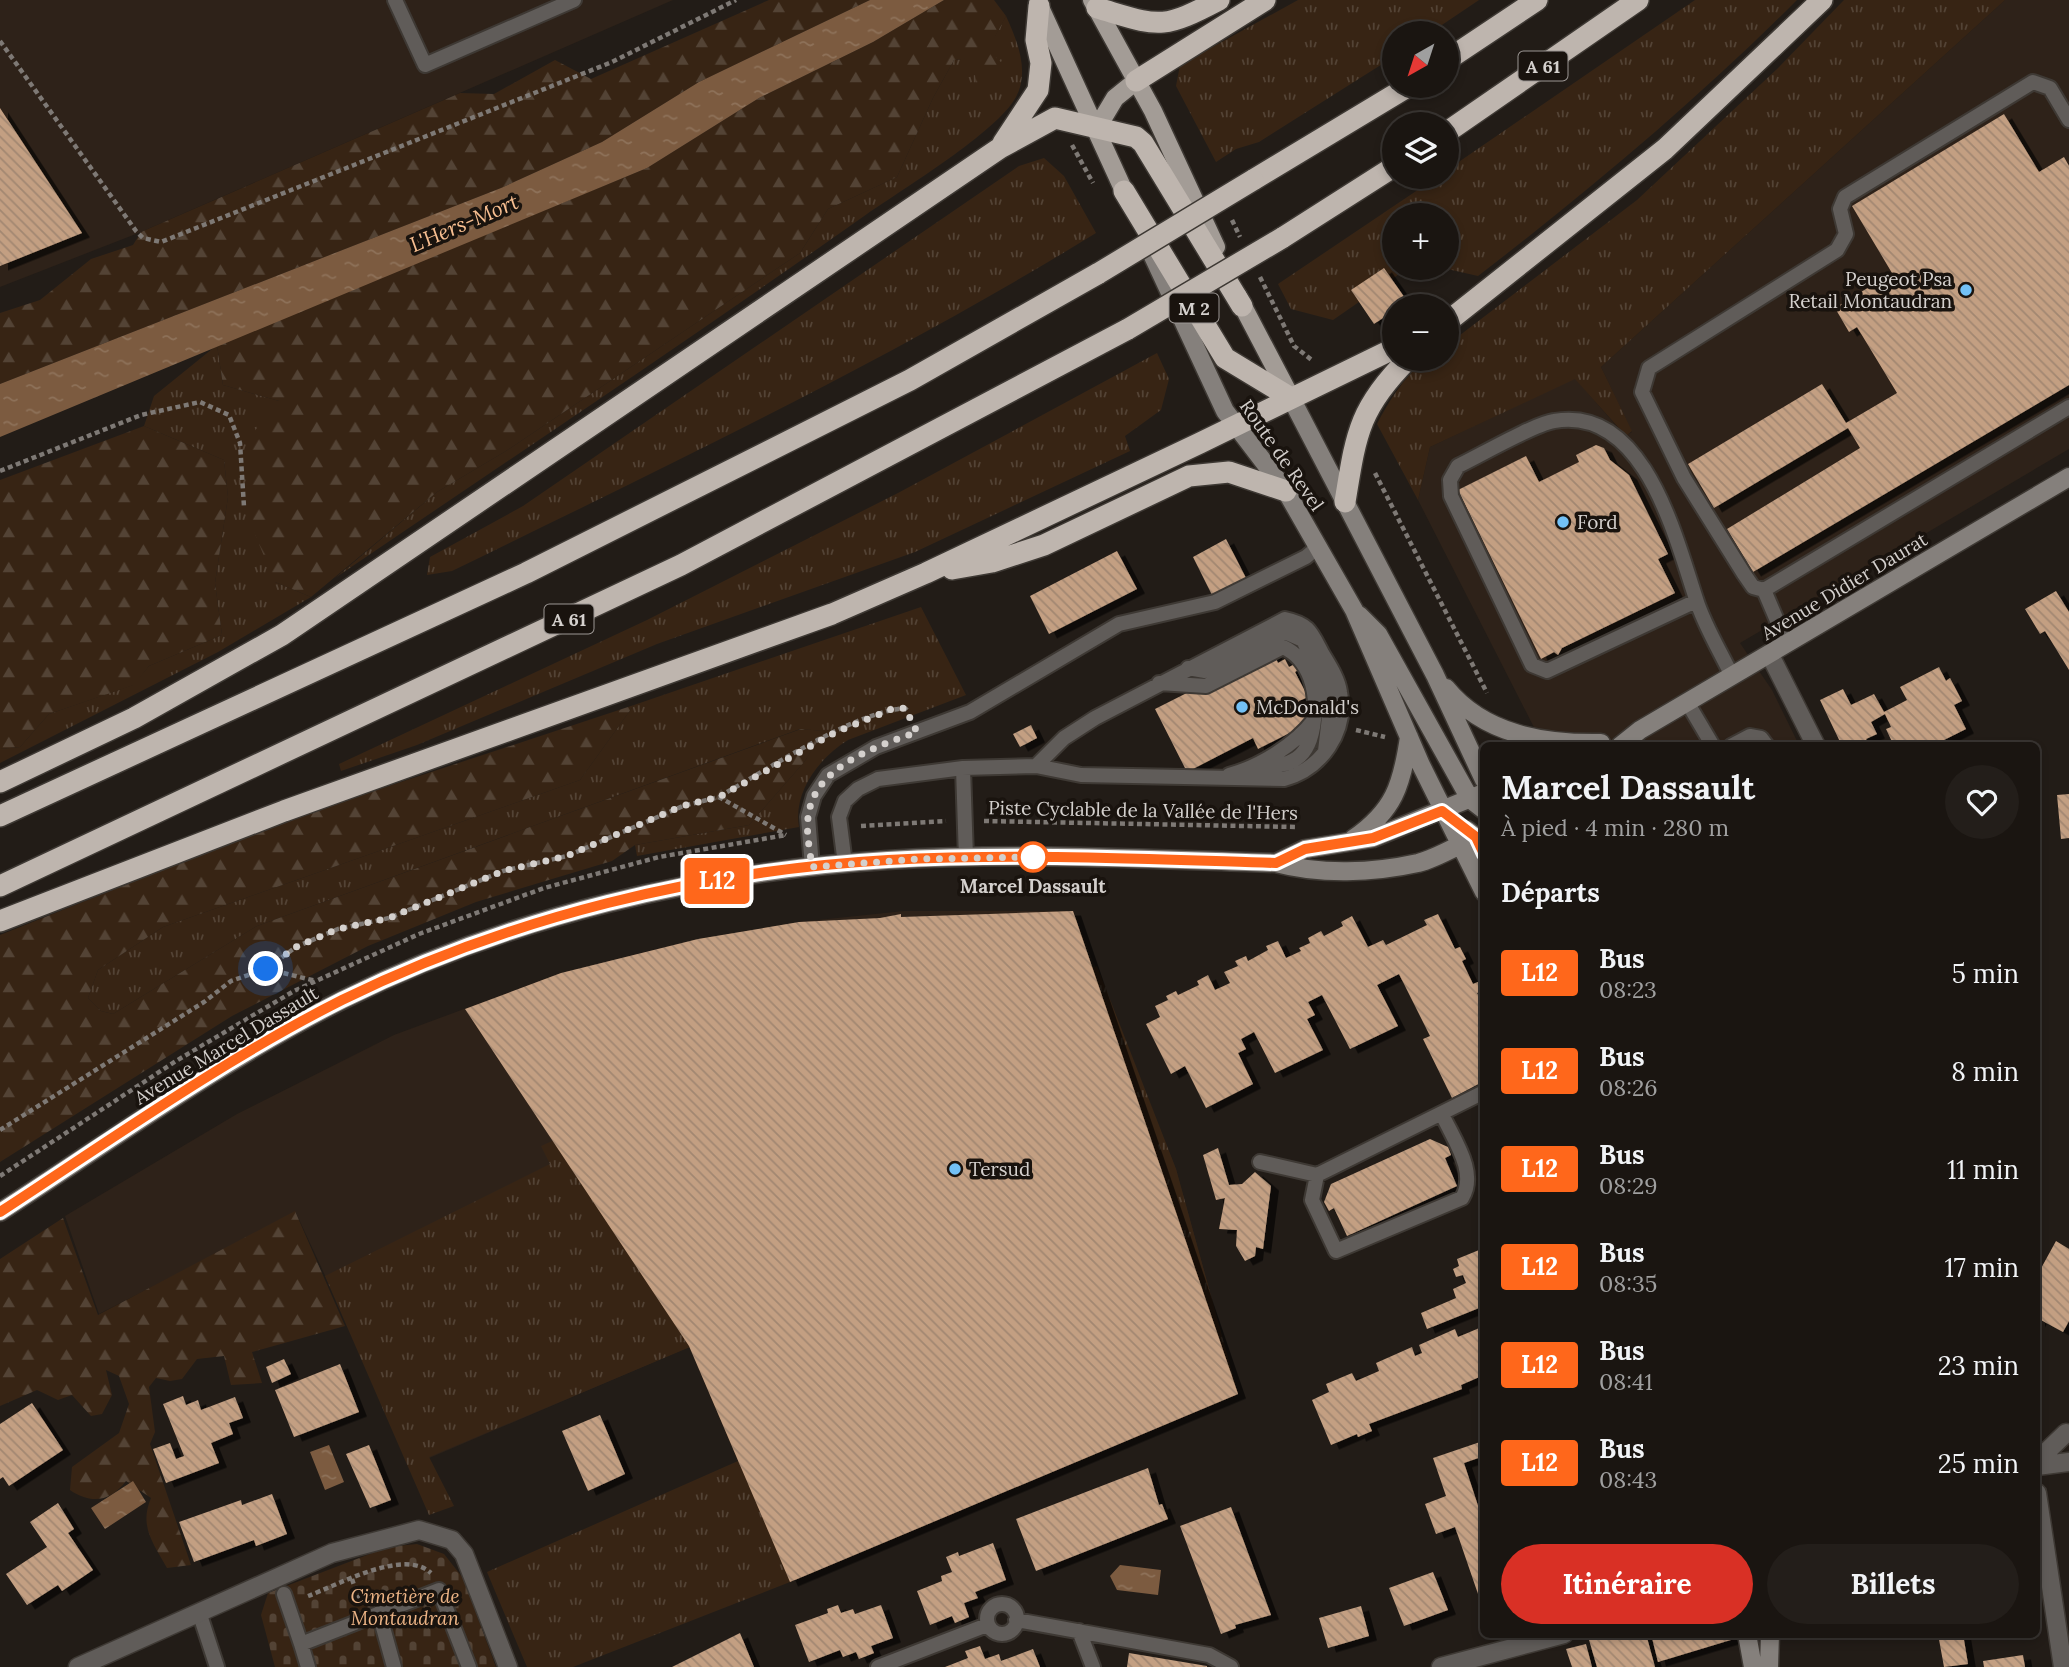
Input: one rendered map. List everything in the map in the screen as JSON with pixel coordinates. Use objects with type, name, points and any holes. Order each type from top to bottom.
[{"type":"highway","points":[[1094,4],[1148,23],[1177,22],[1219,0]]},
{"type":"highway","points":[[1136,81],[1265,0]]},
{"type":"highway","points":[[1460,51],[1537,0]]},
{"type":"highway","name":"A 61","points":[[1459,124],[1638,0]]},
{"type":"highway","points":[[1459,312],[1665,149],[1822,0]]},
{"type":"highway","points":[[1000,148],[1038,90],[1041,63],[1036,40],[1038,3]]},
{"type":"highway","points":[[0,816],[527,573],[910,380],[1100,273],[1389,98]]},
{"type":"highway","points":[[0,782],[134,718],[282,635],[1000,148],[1055,118],[1097,128]]},
{"type":"highway","name":"M 2","points":[[1097,128],[1136,137],[1143,143],[1242,306]]},
{"type":"highway","name":"A 61","points":[[0,886],[681,565],[1128,329],[1282,238],[1382,174]]},
{"type":"highway","name":"M 2","points":[[1124,191],[1225,358],[1291,398]]},
{"type":"highway","points":[[0,921],[284,811],[832,614],[926,573],[1382,354]]},
{"type":"highway","points":[[1345,502],[1360,423],[1381,385],[1396,371]]},
{"type":"highway","points":[[926,573],[992,562],[1044,545],[1189,476],[1229,472],[1286,491]]},
{"type":"main road","name":"Route de Revel","points":[[1038,3],[1224,411],[1286,491],[1319,546],[1354,610],[1442,811],[1474,838],[1480,870]]},
{"type":"main road","name":"Route de Revel","points":[[1094,4],[1153,111],[1242,306],[1435,675],[1480,771]]},
{"type":"main road","points":[[1097,128],[1115,98],[1136,81]]},
{"type":"main road","name":"Avenue Didier Daurat","points":[[1625,742],[1640,730],[2069,477]]},
{"type":"main road","name":"M 2","points":[[1354,610],[1378,634],[1479,800]]},
{"type":"main road","name":"Avenue Didier Daurat","points":[[1435,675],[1455,699],[1489,722],[1533,739],[1549,742]]},
{"type":"main road","name":"Avenue Didier Daurat","points":[[1603,742],[1640,730]]},
{"type":"main road","points":[[1347,843],[1382,814],[1397,792],[1409,737]]},
{"type":"main road","name":"Avenue Marcel Dassault","points":[[1276,863],[1305,849],[1373,838],[1442,811],[1479,800]]},
{"type":"main road","name":"Avenue Marcel Dassault","points":[[0,1212],[165,1104],[343,1000],[427,963],[506,933],[580,910],[730,878],[845,864],[966,858],[1276,863],[1306,870],[1392,867],[1420,862],[1474,838]]},
{"type":"main road","points":[[1748,1638],[1753,1667]]},
{"type":"main road","points":[[1769,1667],[1770,1638]]},
{"type":"street","points":[[1770,655],[1814,742]]},
{"type":"street","points":[[2040,1458],[2068,1435]]},
{"type":"street","points":[[2040,1466],[2069,1462]]},
{"type":"street","points":[[2040,1513],[2063,1667]]},
{"type":"street","points":[[78,1667],[332,1553],[399,1534],[428,1532],[452,1540],[464,1553],[508,1667]]},
{"type":"street","points":[[1441,1667],[1549,1638]]},
{"type":"lane","points":[[395,0],[425,65],[574,0]]},
{"type":"lane","points":[[2069,120],[2050,88],[2033,82],[1845,197],[1840,209],[1846,234],[1837,250],[1649,368],[1642,391],[1684,478],[1744,574],[1754,587],[1764,590],[2069,407]]},
{"type":"lane","points":[[1696,601],[1547,671],[1532,665],[1451,496],[1450,480],[1458,466],[1553,421],[1599,426],[1634,451],[1687,564],[1696,601],[1732,676]]},
{"type":"lane","points":[[812,867],[808,817],[814,796],[828,775],[876,747],[970,712],[1119,624],[1214,602],[1306,557],[1319,546]]},
{"type":"lane","points":[[1764,590],[1787,644]]},
{"type":"lane","points":[[845,864],[839,817],[845,802],[858,789],[878,779],[964,768],[1037,766],[1081,775],[1284,779],[1302,774],[1325,752],[1339,726],[1340,693],[1335,677],[1302,622],[1285,619],[1158,683],[1064,738],[1037,766]]},
{"type":"lane","points":[[1158,683],[1206,687],[1283,648],[1295,653],[1306,670],[1317,703],[1314,720],[1270,757],[1249,770],[1214,779]]},
{"type":"lane","points":[[1687,702],[1711,742]]},
{"type":"lane","points":[[1739,742],[1750,736],[1761,738],[1764,742]]},
{"type":"lane","points":[[964,768],[966,858]]},
{"type":"lane","points":[[1260,1162],[1317,1175],[1480,1094]]},
{"type":"lane","points":[[1317,1175],[1312,1200],[1336,1251],[1462,1198],[1468,1188],[1469,1173],[1442,1114]]},
{"type":"lane","points":[[302,1644],[439,1590],[469,1667]]},
{"type":"lane","points":[[284,1594],[308,1667]]},
{"type":"lane","points":[[996,1605],[1008,1605],[1016,1614],[1016,1620],[1016,1625],[1007,1633],[995,1633],[988,1625],[988,1613],[996,1605]]},
{"type":"lane","points":[[199,1612],[217,1667]]},
{"type":"lane","points":[[379,1613],[394,1667]]},
{"type":"lane","points":[[1016,1620],[1209,1655],[1231,1667]]},
{"type":"lane","points":[[878,1667],[988,1625]]},
{"type":"lane","points":[[1079,1631],[1093,1667]]},
{"type":"path","points":[[0,41],[136,231],[143,238],[161,242],[612,62],[736,0]]},
{"type":"path","points":[[1229,214],[1241,238]]},
{"type":"path","points":[[1258,274],[1294,346],[1300,354],[1311,358]]},
{"type":"path","points":[[0,471],[141,415],[200,402],[229,415],[240,443],[244,507]]},
{"type":"path","points":[[1369,461],[1488,694]]},
{"type":"path","points":[[0,1130],[204,1002],[231,981],[266,969],[296,947],[338,929],[389,918],[503,871],[567,856],[682,806],[719,797],[834,733],[892,709],[905,708],[917,732]]},
{"type":"path","points":[[719,797],[786,835]]},
{"type":"path","points":[[853,827],[951,821]]},
{"type":"path","name":"Piste Cyclable de la Vallée de l'Hers","points":[[976,821],[1308,827]]},
{"type":"path","points":[[266,969],[316,981]]},
{"type":"path","points":[[308,1595],[397,1563],[423,1565],[432,1573],[439,1590]]},
{"type":"shaded area","points":[[0,0],[673,0],[141,232],[0,287]]},
{"type":"shaded area","points":[[2005,0],[2069,0],[2069,449],[1740,643],[1772,690],[1798,742],[1541,742],[1418,500],[1430,447],[1575,378],[1625,436],[1632,432],[1601,367]]},
{"type":"shaded area","points":[[904,911],[1073,911],[1176,1169],[1238,1394],[790,1582],[689,1347],[413,1465],[296,1213],[99,1314],[65,1216],[237,1114],[394,1035],[561,973],[698,939],[799,922]]},
{"type":"green space","points":[[769,0],[870,0],[699,82],[602,142],[501,188],[0,384],[0,313],[40,300],[91,259],[133,245],[141,232],[460,93],[494,94],[555,60],[591,79]]},
{"type":"green space","points":[[944,0],[994,0],[1006,16],[988,50],[1003,64],[997,88],[976,83],[973,58],[954,60],[933,98],[897,177],[828,209],[800,253],[506,451],[437,492],[311,597],[275,582],[253,530],[249,438],[279,401],[223,385],[217,345],[647,168],[759,98],[873,42]]},
{"type":"green space","points":[[1298,0],[1479,0],[1448,21],[1382,21],[1382,64],[1259,142],[1236,149],[1216,162],[1176,86],[1180,65]]},
{"type":"green space","points":[[1695,0],[1797,0],[1721,73],[1642,143],[1478,276],[1459,272],[1459,203],[1398,203],[1419,189],[1459,189],[1459,162]]},
{"type":"green space","points":[[1844,0],[2005,0],[1601,367],[1632,431],[1626,436],[1575,379],[1430,447],[1418,500],[1377,424],[1392,397],[1407,378],[1414,371],[1459,371],[1459,336],[1637,200],[1777,69]]},
{"type":"green space","points":[[1006,16],[1018,45],[1022,77],[1016,97],[990,127],[735,306],[335,578],[437,492],[506,451],[800,253],[828,209],[897,177],[933,98],[954,60],[982,52],[992,41]]},
{"type":"green space","points":[[1044,158],[1064,176],[1096,233],[939,324],[778,410],[452,571],[427,575],[430,557],[523,506],[1019,166]]},
{"type":"green space","points":[[1382,214],[1382,280],[1391,280],[1333,320],[1291,309],[1278,284]]},
{"type":"green space","points":[[217,345],[223,385],[279,401],[275,582],[311,597],[218,652],[0,763],[0,749],[20,747],[49,714],[133,685],[149,666],[222,635],[215,583],[228,497],[224,460],[144,426],[154,396]]},
{"type":"green space","points":[[1157,353],[1169,379],[1161,410],[1125,436],[1130,451],[915,552],[657,644],[417,745],[341,771],[339,764],[647,620],[898,493]]},
{"type":"green space","points":[[144,426],[224,460],[228,497],[215,583],[222,635],[149,666],[134,685],[49,714],[20,747],[0,749],[0,480]]},
{"type":"green space","points":[[921,607],[966,695],[848,740],[837,747],[818,766],[804,789],[798,814],[799,827],[637,856],[635,845],[749,825],[805,761],[823,731],[800,729],[257,926],[113,1014],[101,1011],[88,998],[98,970],[163,927],[580,780],[634,705]]},
{"type":"green space","points":[[634,705],[580,780],[163,927],[98,970],[88,998],[101,1011],[113,1014],[257,926],[801,729],[824,731],[805,761],[749,825],[635,845],[612,861],[476,902],[368,946],[232,1016],[0,1162],[0,935],[298,816]]},
{"type":"green space","points":[[1097,966],[1176,1169],[1238,1394],[790,1582],[573,1667],[527,1667],[487,1572],[738,1461],[690,1347],[429,1457],[454,1506],[429,1515],[325,1276],[550,1164],[541,1146],[612,1114],[1093,979],[1093,968]]},
{"type":"green space","points":[[295,1211],[345,1326],[252,1352],[262,1383],[231,1385],[224,1356],[197,1359],[182,1379],[170,1381],[156,1378],[149,1387],[155,1432],[150,1444],[191,1565],[167,1568],[147,1526],[146,1517],[151,1498],[126,1481],[114,1493],[101,1499],[86,1498],[70,1490],[72,1467],[119,1433],[129,1404],[119,1376],[106,1370],[112,1395],[102,1414],[91,1416],[72,1395],[58,1400],[37,1390],[0,1406],[0,1259],[63,1218],[98,1315]]},
{"type":"green space","name":"Cimetière de Montaudran","points":[[417,1544],[444,1554],[463,1578],[496,1667],[275,1667],[261,1615],[268,1593],[388,1547]]},
{"type":"water","name":"L'Hers-Mort","points":[[870,0],[944,0],[873,42],[759,98],[647,168],[0,437],[0,384],[501,188],[602,142],[699,82]]},
{"type":"water","points":[[329,1445],[344,1482],[325,1490],[310,1452]]},
{"type":"water","points":[[133,1481],[146,1502],[105,1529],[91,1508]]},
{"type":"water","points":[[1120,1565],[1161,1570],[1158,1595],[1117,1590],[1110,1576]]},
{"type":"building","points":[[0,108],[82,233],[0,266]]},
{"type":"building","name":"Peugeot Psa Retail Montaudran","points":[[2004,114],[2039,172],[2064,157],[2069,166],[2069,385],[1753,572],[1727,529],[1860,448],[1848,428],[1714,508],[1688,464],[1822,384],[1846,423],[1897,393],[1857,327],[1849,332],[1835,308],[1892,273],[1852,206]]},
{"type":"building","points":[[1382,269],[1382,280],[1392,280],[1402,294],[1382,294],[1382,319],[1374,324],[1351,290]]},
{"type":"building","name":"Ford","points":[[1596,445],[1604,448],[1610,460],[1629,475],[1668,554],[1658,559],[1675,593],[1562,648],[1558,655],[1554,652],[1541,659],[1458,490],[1526,456],[1539,482],[1579,462],[1576,455]]},
{"type":"building","points":[[1226,539],[1246,578],[1212,595],[1193,557]]},
{"type":"building","points":[[1117,551],[1137,589],[1049,634],[1030,596]]},
{"type":"building","points":[[2056,591],[2069,612],[2069,670],[2045,631],[2040,634],[2025,609]]},
{"type":"building","name":"McDonald's","points":[[1272,650],[1278,663],[1285,659],[1289,667],[1295,664],[1298,670],[1295,672],[1308,697],[1299,701],[1309,723],[1258,749],[1253,738],[1187,772],[1155,709]]},
{"type":"building","points":[[1939,667],[1946,681],[1950,678],[1962,701],[1954,705],[1966,729],[1944,740],[1945,742],[1892,742],[1886,729],[1891,727],[1885,714],[1871,722],[1877,734],[1866,739],[1868,742],[1840,742],[1820,700],[1843,689],[1851,705],[1874,694],[1884,712],[1907,700],[1900,687]]},
{"type":"building","points":[[1031,725],[1037,738],[1020,747],[1013,734]]},
{"type":"building","points":[[2069,794],[2069,838],[2061,839],[2057,795]]},
{"type":"building","points":[[1073,911],[1238,1394],[790,1582],[689,1346],[465,1009],[561,973],[698,939],[799,922],[880,918],[901,914],[901,917]]},
{"type":"building","points":[[1438,914],[1455,949],[1460,947],[1466,959],[1462,961],[1473,984],[1478,982],[1480,986],[1480,992],[1477,993],[1480,999],[1480,1083],[1452,1098],[1423,1039],[1430,1036],[1399,974],[1377,985],[1398,1026],[1350,1049],[1322,995],[1308,1002],[1315,1015],[1307,1019],[1323,1050],[1275,1073],[1254,1032],[1241,1039],[1246,1049],[1238,1053],[1253,1084],[1206,1108],[1185,1066],[1171,1074],[1146,1024],[1160,1017],[1155,1006],[1168,1000],[1166,996],[1176,991],[1178,995],[1199,985],[1197,981],[1208,975],[1215,990],[1230,983],[1224,972],[1238,966],[1235,961],[1246,956],[1248,961],[1268,950],[1266,946],[1278,941],[1286,958],[1310,943],[1308,938],[1321,931],[1324,936],[1343,926],[1341,922],[1352,916],[1368,947],[1383,940],[1386,945],[1427,925],[1424,920]]},
{"type":"building","points":[[1430,1139],[1448,1147],[1451,1155],[1445,1158],[1457,1186],[1347,1236],[1334,1208],[1329,1211],[1324,1202],[1331,1184]]},
{"type":"building","points":[[1218,1148],[1229,1185],[1242,1184],[1255,1172],[1271,1186],[1263,1249],[1256,1247],[1255,1256],[1245,1261],[1236,1246],[1237,1230],[1219,1229],[1225,1198],[1216,1200],[1203,1155]]},
{"type":"building","points":[[2056,1241],[2069,1249],[2069,1321],[2063,1332],[2040,1320],[2040,1270]]},
{"type":"building","points":[[1480,1250],[1480,1308],[1427,1329],[1421,1313],[1456,1298],[1453,1289],[1466,1283],[1463,1275],[1456,1277],[1453,1269],[1459,1266],[1457,1259]]},
{"type":"building","points":[[1480,1328],[1480,1377],[1461,1385],[1462,1389],[1369,1424],[1372,1431],[1331,1445],[1312,1400],[1329,1392],[1326,1384],[1352,1373],[1356,1381],[1379,1371],[1376,1363],[1412,1347],[1415,1356],[1422,1353],[1419,1345],[1455,1329],[1458,1337]]},
{"type":"building","points":[[284,1359],[291,1374],[272,1383],[266,1367]]},
{"type":"building","points":[[340,1364],[359,1412],[294,1437],[275,1390]]},
{"type":"building","points":[[183,1396],[186,1405],[198,1400],[201,1410],[235,1397],[243,1418],[229,1423],[233,1434],[211,1443],[219,1463],[166,1483],[153,1449],[170,1443],[176,1459],[184,1456],[163,1404]]},
{"type":"building","points":[[32,1403],[63,1450],[9,1486],[3,1477],[0,1479],[0,1424]]},
{"type":"building","points":[[600,1415],[625,1474],[588,1491],[562,1431]]},
{"type":"building","points":[[1480,1442],[1480,1457],[1464,1463],[1480,1512],[1480,1593],[1478,1594],[1455,1527],[1436,1534],[1425,1504],[1446,1496],[1433,1458]]},
{"type":"building","points":[[369,1445],[391,1500],[370,1508],[346,1454]]},
{"type":"building","points":[[1148,1468],[1159,1505],[1162,1504],[1168,1519],[1036,1571],[1016,1519]]},
{"type":"building","points":[[272,1494],[287,1534],[256,1546],[254,1540],[194,1562],[179,1522],[241,1500],[242,1505]]},
{"type":"building","points":[[58,1503],[74,1529],[68,1533],[93,1570],[62,1591],[58,1585],[27,1605],[6,1574],[47,1547],[30,1522]]},
{"type":"building","points":[[1231,1507],[1271,1615],[1235,1625],[1236,1628],[1221,1634],[1180,1526]]},
{"type":"building","points":[[993,1543],[1006,1580],[975,1592],[978,1598],[964,1603],[969,1617],[955,1623],[952,1616],[930,1625],[917,1591],[942,1581],[941,1576],[952,1572],[946,1557],[958,1552],[959,1556]]},
{"type":"building","points":[[1433,1572],[1448,1610],[1404,1626],[1389,1588]]},
{"type":"building","points":[[838,1605],[841,1613],[853,1609],[855,1614],[881,1605],[893,1638],[871,1646],[874,1653],[859,1659],[856,1652],[843,1657],[840,1650],[809,1662],[795,1625],[828,1613],[827,1609]]},
{"type":"building","points":[[1361,1606],[1369,1636],[1328,1648],[1319,1618]]},
{"type":"building","points":[[740,1633],[754,1667],[672,1667]]},
{"type":"building","points":[[1647,1638],[1655,1667],[1597,1667],[1589,1640]]},
{"type":"building","points":[[1652,1638],[1734,1638],[1734,1639],[1658,1662]]},
{"type":"building","points":[[1939,1638],[1964,1638],[1968,1664],[1944,1667]]},
{"type":"building","points":[[1586,1644],[1592,1667],[1572,1667],[1566,1649]]},
{"type":"building","points":[[980,1646],[985,1659],[999,1654],[1001,1661],[1033,1649],[1040,1667],[945,1667],[968,1658],[965,1651]]},
{"type":"building","points":[[1129,1653],[1207,1666],[1207,1667],[1127,1667]]},
{"type":"building","points":[[2023,1655],[2025,1667],[1984,1667],[1983,1661]]},
{"type":"bus line","name":"L12","points":[[0,1212],[165,1104],[343,1000],[427,963],[506,933],[580,910],[744,876],[884,860],[1030,857],[1276,863],[1305,849],[1373,838],[1442,811],[1476,837],[1480,846]]},
{"type":"place","name":"Peugeot Psa Retail Montaudran","points":[[1966,290]]},
{"type":"place","name":"Ford","points":[[1563,522]]},
{"type":"place","name":"McDonald's","points":[[1242,707]]},
{"type":"place","name":"Marcel Dassault","points":[[1033,857]]},
{"type":"place","name":"Tersud","points":[[955,1169]]},
{"type":"route","points":[[266,969],[296,947],[338,929],[389,918],[503,871],[567,856],[682,806],[719,797],[834,733],[892,709],[905,708],[911,714],[917,732],[876,747],[828,775],[814,796],[808,817],[812,867],[884,860],[1033,857]]}]
